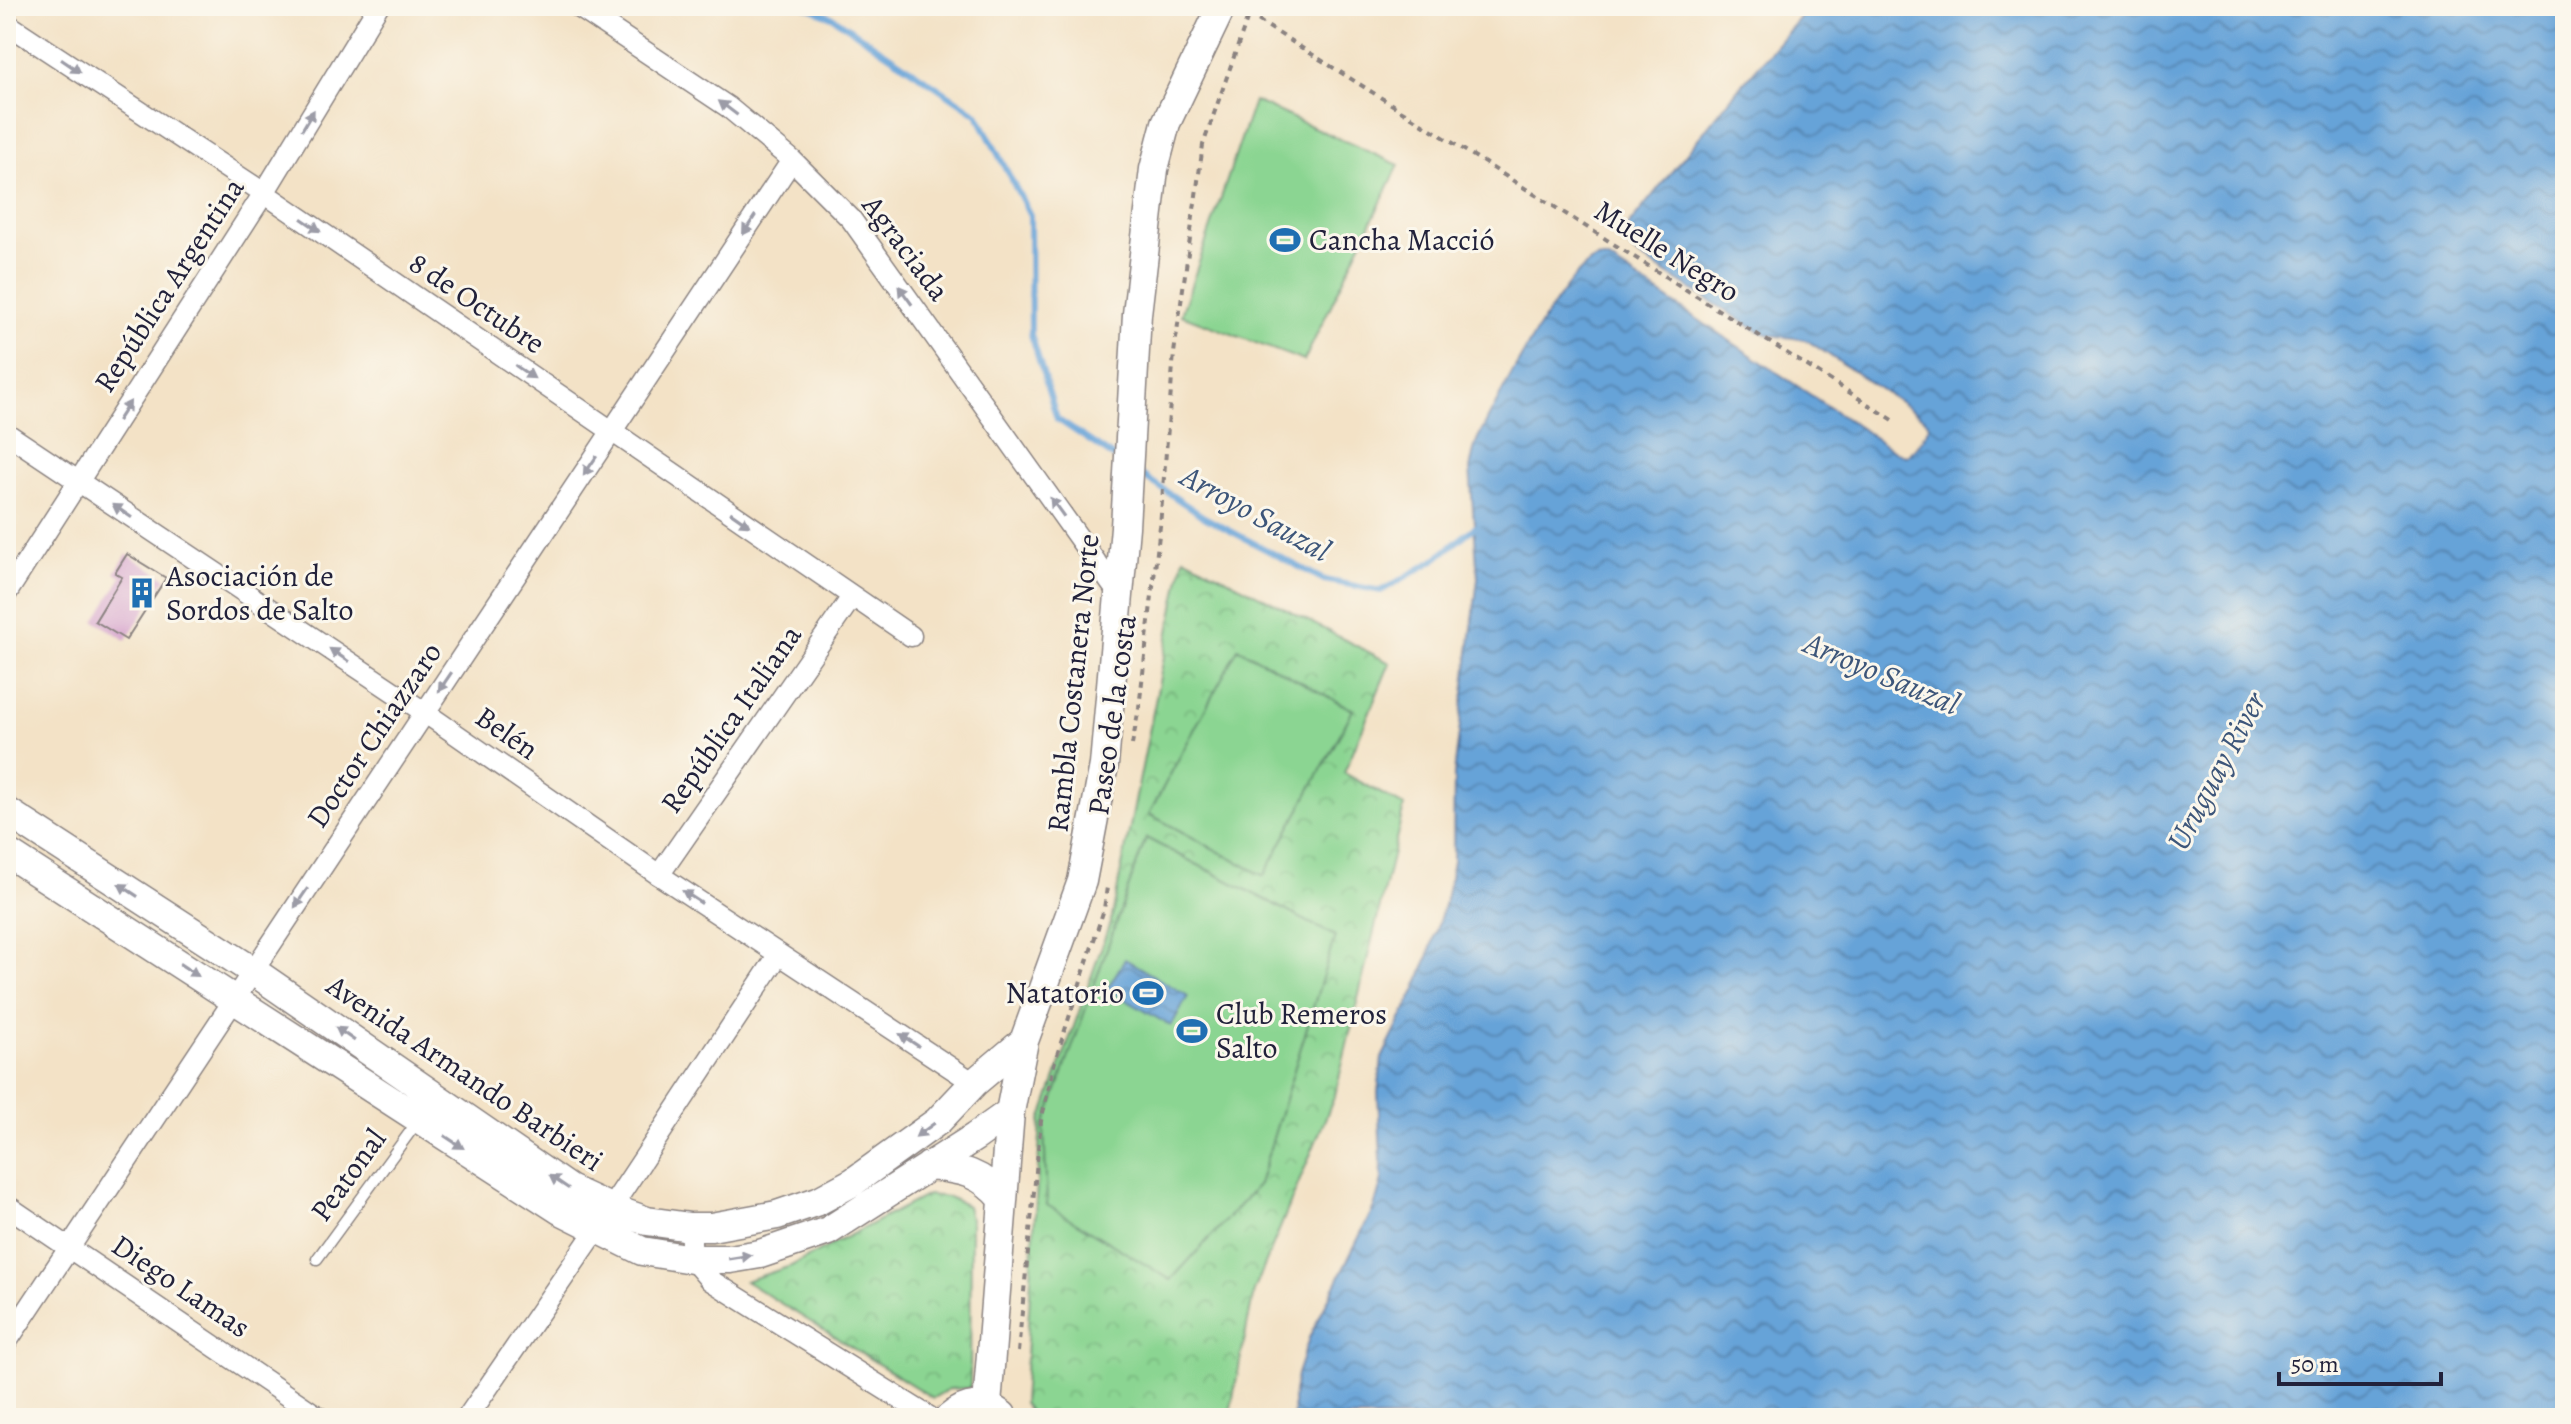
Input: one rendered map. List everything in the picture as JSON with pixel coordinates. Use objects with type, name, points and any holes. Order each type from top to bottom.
[{"type":"street","name":"República Argentina","points":[[6,594],[264,193],[378,6]]},
{"type":"street","name":"Agraciada","points":[[577,6],[728,107],[792,160],[851,219],[1118,593]]},
{"type":"street","name":"Rambla Costanera Norte","points":[[993,1414],[1010,1112],[1024,1041],[1082,881],[1104,765],[1125,527],[1137,314],[1147,209],[1166,123],[1235,10]]},
{"type":"street","name":"8 de Octubre","points":[[6,23],[264,193],[911,636]]},
{"type":"street","name":"Doctor Chiazzaro","points":[[6,1343],[792,160]]},
{"type":"street","name":"Belén","points":[[6,433],[424,712],[659,875],[974,1083]]},
{"type":"street","name":"República Italiana","points":[[659,875],[852,597]]},
{"type":"street","name":"Avenida Armando Barbieri","points":[[6,811],[253,971],[569,1189],[642,1251],[692,1259],[730,1259],[760,1254],[828,1231],[1010,1112]]},
{"type":"street","name":"Avenida Armando Barbieri","points":[[6,852],[560,1210],[604,1219],[711,1227],[777,1215],[818,1201],[853,1182],[938,1121],[974,1083],[1024,1041]]},
{"type":"street","points":[[467,1418],[604,1219],[779,954]]},
{"type":"street","points":[[974,1083],[975,1137],[1005,1169]]},
{"type":"street","points":[[929,1166],[952,1168],[979,1176],[1003,1199]]},
{"type":"street","name":"Diego Lamas","points":[[6,1205],[320,1418]]},
{"type":"street","points":[[690,1227],[692,1259],[710,1280],[931,1418]]},
{"type":"street","points":[[949,1418],[967,1406],[993,1414]]},
{"type":"lane","name":"Peatonal","points":[[317,1259],[419,1119]]},
{"type":"path","name":"Muelle Negro","points":[[1236,6],[1235,10],[1413,117],[1898,423]]},
{"type":"path","name":"Paseo de la costa","points":[[1131,754],[1160,526],[1174,353],[1203,145],[1235,10]]},
{"type":"path","points":[[1017,1365],[1041,1121],[1055,1061],[1104,909],[1109,878]]},
{"type":"green space","name":"Cancha Macció","points":[[1254,101],[1399,165],[1304,361],[1181,315]]},
{"type":"green space","points":[[1184,557],[1390,663],[1344,773],[1404,806],[1335,1095],[1254,1291],[1229,1418],[1035,1418],[1023,1403],[1041,1121],[1112,917]]},
{"type":"green space","points":[[1238,648],[1353,710],[1264,876],[1149,814]]},
{"type":"green space","name":"Club Remeros Salto","points":[[1146,838],[1335,936],[1259,1184],[1171,1280],[1047,1205],[1044,1127]]},
{"type":"green space","points":[[927,1195],[949,1197],[967,1206],[971,1223],[970,1388],[949,1389],[933,1398],[745,1281],[791,1266]]},
{"type":"water","name":"Uruguay River","points":[[1810,6],[2565,6],[2565,1418],[1294,1418],[1297,1374],[1309,1338],[1375,1205],[1382,1180],[1378,1092],[1382,1058],[1415,991],[1447,895],[1453,861],[1454,774],[1478,578],[1470,469],[1475,445],[1548,313],[1583,269],[1597,259],[1609,260],[1896,452],[1906,456],[1910,453],[1928,428],[1925,419],[1808,341],[1755,329],[1637,255],[1625,238],[1624,231],[1734,94]]},
{"type":"water","name":"Natatorio","points":[[1125,959],[1188,996],[1171,1026],[1107,989]]},
{"type":"building","name":"Asociación de Sordos de Salto","points":[[127,554],[166,578],[126,640],[95,621],[122,577],[115,573]]},
{"type":"waterway","name":"Arroyo Sauzal","points":[[805,6],[834,18],[977,114],[1030,215],[1031,334],[1057,419],[1120,461]]},
{"type":"waterway","name":"Arroyo Sauzal","points":[[1136,471],[1204,517],[1324,580],[1381,591],[1433,561],[1475,527],[1482,530]]},
{"type":"place","name":"Cancha Macció","points":[[1285,240]]},
{"type":"place","name":"Asociación de Sordos de Salto","points":[[142,593]]},
{"type":"place","name":"Natatorio","points":[[1148,993]]},
{"type":"place","name":"Club Remeros Salto","points":[[1192,1031]]}]
